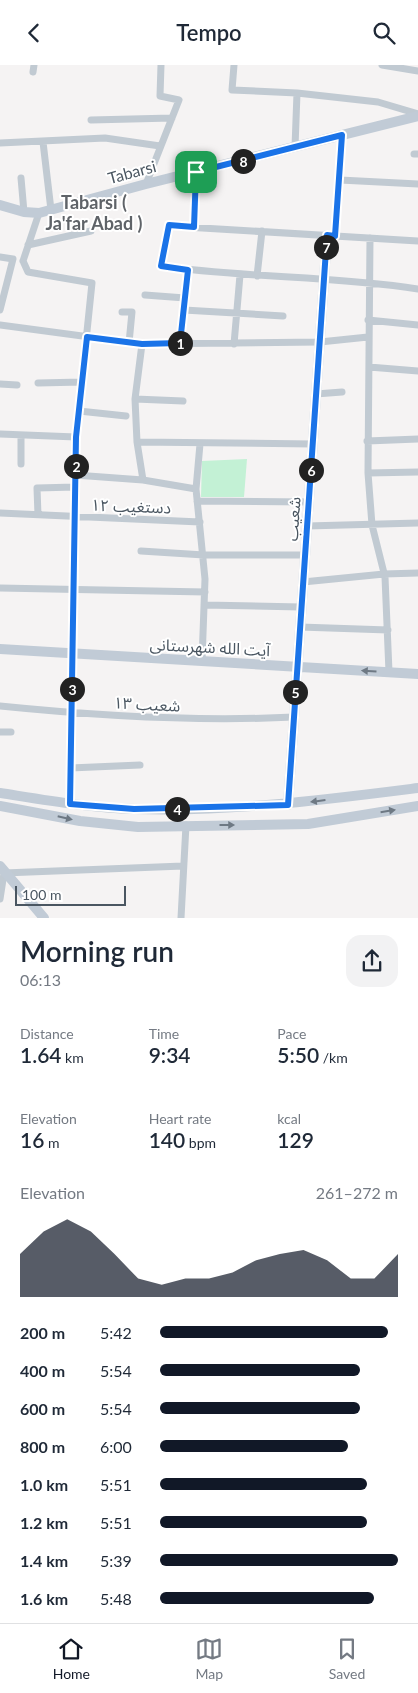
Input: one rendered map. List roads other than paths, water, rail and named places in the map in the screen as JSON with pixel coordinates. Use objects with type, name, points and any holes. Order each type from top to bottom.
[{"type":"main road","name":"Tabarsi","points":[[0,205],[24,212],[39,213],[418,115]]},
{"type":"main road","name":"شعیب","points":[[288,805],[324,280],[331,235]]},
{"type":"main road","name":"آیت الله شهرستانی","points":[[0,649],[418,674]]},
{"type":"main road","points":[[0,793],[70,804],[134,809],[288,805],[418,788]]},
{"type":"main road","points":[[43,813],[46,800]]},
{"type":"main road","points":[[0,806],[80,821],[138,827],[308,824],[418,807]]},
{"type":"main road","points":[[2,869],[44,918]]},
{"type":"street","points":[[146,184],[179,101],[160,96],[161,65]]},
{"type":"street","points":[[234,65],[232,90],[297,93],[378,102],[418,115]]},
{"type":"street","points":[[382,65],[418,71]]},
{"type":"street","points":[[295,147],[297,93]]},
{"type":"street","points":[[91,120],[172,118]]},
{"type":"street","points":[[331,235],[340,179],[342,135]]},
{"type":"street","points":[[0,143],[105,138],[160,147]]},
{"type":"street","points":[[43,142],[51,210]]},
{"type":"street","points":[[194,227],[196,172]]},
{"type":"street","points":[[22,178],[24,212]]},
{"type":"street","points":[[340,179],[418,184]]},
{"type":"street","points":[[39,213],[23,261],[28,272],[92,283],[76,437],[70,804]]},
{"type":"street","points":[[418,241],[169,225],[161,266],[240,275],[368,282],[418,289]]},
{"type":"street","points":[[28,245],[91,231]]},
{"type":"street","points":[[257,276],[262,231]]},
{"type":"street","points":[[370,238],[368,282],[368,473],[372,525],[384,574],[389,672]]},
{"type":"street","points":[[0,257],[23,261]]},
{"type":"street","points":[[0,310],[13,259]]},
{"type":"street","points":[[180,343],[188,270]]},
{"type":"street","points":[[234,344],[240,275]]},
{"type":"street","points":[[145,295],[185,298]]},
{"type":"street","points":[[184,309],[283,316]]},
{"type":"street","points":[[122,312],[132,312],[129,343]]},
{"type":"street","points":[[368,320],[418,325]]},
{"type":"street","points":[[0,325],[142,344],[320,342],[368,337]]},
{"type":"street","points":[[142,344],[135,399],[137,443],[143,480]]},
{"type":"street","points":[[369,367],[418,371]]},
{"type":"street","points":[[38,383],[82,382]]},
{"type":"street","points":[[0,384],[17,385]]},
{"type":"street","points":[[316,394],[342,392]]},
{"type":"street","points":[[135,399],[183,401]]},
{"type":"street","points":[[79,411],[126,416]]},
{"type":"street","points":[[0,435],[76,437]]},
{"type":"street","points":[[21,435],[21,464]]},
{"type":"street","points":[[367,441],[418,439]]},
{"type":"street","points":[[137,443],[313,445]]},
{"type":"street","points":[[200,444],[196,489],[204,555],[205,591],[202,661]]},
{"type":"street","points":[[368,473],[418,472]]},
{"type":"street","points":[[75,475],[143,480],[196,489]]},
{"type":"street","points":[[38,515],[37,488],[75,487]]},
{"type":"street","points":[[197,501],[309,502]]},
{"type":"street","name":"دستغیب ۱۲","points":[[0,513],[200,522]]},
{"type":"street","points":[[307,526],[418,523]]},
{"type":"street","points":[[141,551],[204,555],[305,555]]},
{"type":"street","points":[[303,582],[384,574],[418,573]]},
{"type":"street","points":[[0,588],[205,591]]},
{"type":"street","points":[[204,605],[302,607]]},
{"type":"street","points":[[300,627],[388,630]]},
{"type":"street","name":"شعیب ۱۳","points":[[0,706],[71,713],[235,720],[294,717]]},
{"type":"street","points":[[0,732],[11,732]]},
{"type":"street","points":[[70,768],[140,765]]},
{"type":"street","points":[[181,918],[186,825]]},
{"type":"street","points":[[0,898],[2,869],[184,866]]},
{"type":"district","name":"Tabarsi ( Ja'far Abad )","points":[[94,214]]}]
